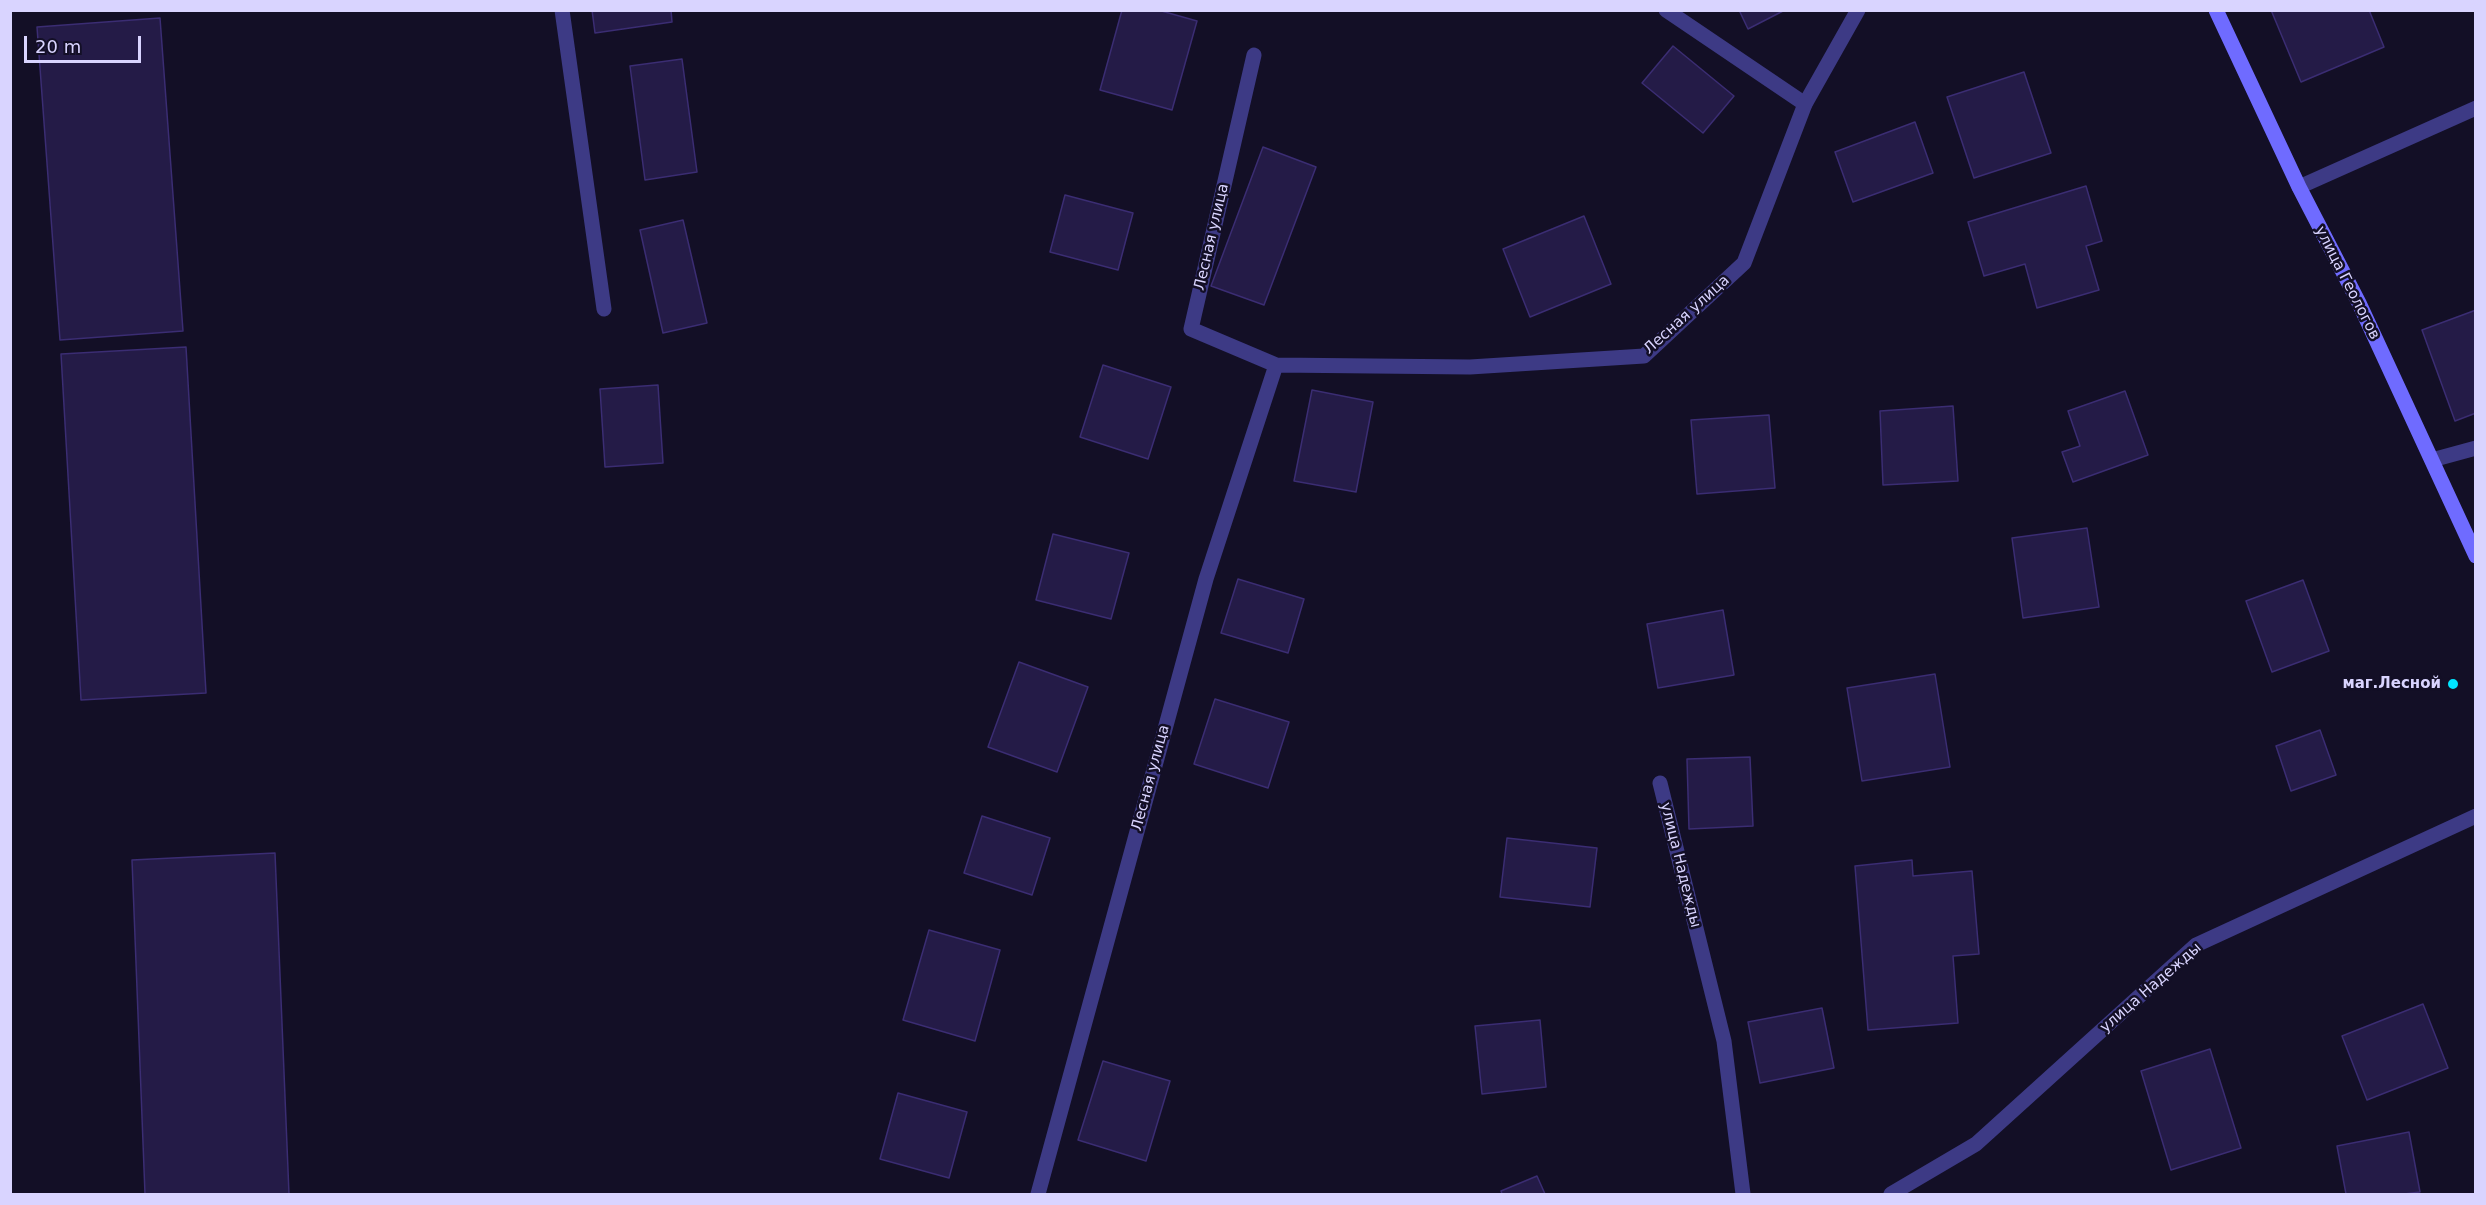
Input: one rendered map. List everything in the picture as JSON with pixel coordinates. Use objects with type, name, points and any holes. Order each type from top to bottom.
[{"type":"street","points":[[562,10],[604,309]]},
{"type":"street","points":[[1666,10],[1805,104]]},
{"type":"street","name":"Лесная улица","points":[[1254,55],[1191,329],[1276,365],[1470,367],[1644,356],[1744,263],[1805,104],[1858,10]]},
{"type":"street","name":"улица Геологов","points":[[2216,10],[2299,187],[2359,303],[2475,556]]},
{"type":"street","points":[[2299,187],[2475,108]]},
{"type":"street","name":"Лесная улица","points":[[1038,1194],[1206,579],[1276,365]]},
{"type":"street","points":[[2432,460],[2475,448]]},
{"type":"street","name":"улица Надежды","points":[[1660,783],[1724,1041],[1743,1194]]},
{"type":"street","name":"улица Надежды","points":[[1891,1194],[1976,1144],[2196,945],[2475,816]]},
{"type":"building","points":[[592,10],[671,10],[672,22],[595,33]]},
{"type":"building","points":[[1122,10],[1158,10],[1197,21],[1172,110],[1100,90]]},
{"type":"building","points":[[1739,10],[1785,10],[1748,29]]},
{"type":"building","points":[[2271,10],[2369,10],[2384,47],[2301,82]]},
{"type":"building","points":[[160,18],[183,331],[60,340],[37,27]]},
{"type":"building","points":[[1673,46],[1734,96],[1703,133],[1642,83]]},
{"type":"building","points":[[682,59],[697,172],[645,180],[630,66]]},
{"type":"building","points":[[2024,72],[2051,153],[1974,178],[1947,97]]},
{"type":"building","points":[[1915,122],[1933,173],[1853,202],[1835,152]]},
{"type":"building","points":[[1263,147],[1316,167],[1264,305],[1211,286]]},
{"type":"building","points":[[2086,186],[2102,241],[2086,246],[2099,290],[2037,308],[2025,264],[1984,276],[1968,222]]},
{"type":"building","points":[[1065,195],[1133,213],[1118,270],[1050,252]]},
{"type":"building","points":[[1584,216],[1611,284],[1530,317],[1503,249]]},
{"type":"building","points":[[683,220],[707,323],[663,333],[640,230]]},
{"type":"building","points":[[2476,310],[2476,413],[2455,421],[2422,330]]},
{"type":"building","points":[[186,347],[206,693],[81,700],[61,354]]},
{"type":"building","points":[[1103,365],[1171,387],[1148,459],[1080,437]]},
{"type":"building","points":[[658,385],[663,463],[605,467],[600,389]]},
{"type":"building","points":[[1312,390],[1373,402],[1356,492],[1294,481]]},
{"type":"building","points":[[2125,391],[2148,455],[2073,482],[2062,452],[2080,446],[2068,411]]},
{"type":"building","points":[[1953,406],[1958,481],[1883,485],[1880,411]]},
{"type":"building","points":[[1769,415],[1775,488],[1697,494],[1691,420]]},
{"type":"building","points":[[2087,528],[2099,607],[2023,618],[2012,538]]},
{"type":"building","points":[[1053,534],[1129,553],[1111,619],[1036,600]]},
{"type":"building","points":[[1238,579],[1304,599],[1288,653],[1221,633]]},
{"type":"building","points":[[2303,580],[2329,651],[2272,672],[2246,601]]},
{"type":"building","points":[[1723,610],[1734,675],[1658,688],[1647,624]]},
{"type":"building","points":[[1019,662],[1088,687],[1057,772],[988,747]]},
{"type":"building","points":[[1935,674],[1950,767],[1862,781],[1847,688]]},
{"type":"building","points":[[1215,699],[1289,722],[1268,788],[1194,764]]},
{"type":"building","points":[[2320,730],[2336,775],[2291,791],[2276,746]]},
{"type":"building","points":[[1750,757],[1753,826],[1689,829],[1687,759]]},
{"type":"building","points":[[982,816],[1050,838],[1032,895],[964,873]]},
{"type":"building","points":[[1507,838],[1597,848],[1590,907],[1500,897]]},
{"type":"building","points":[[275,853],[289,1194],[145,1194],[132,860]]},
{"type":"building","points":[[1912,860],[1913,876],[1972,871],[1979,954],[1953,956],[1958,1023],[1868,1030],[1855,866]]},
{"type":"building","points":[[929,930],[1000,950],[975,1041],[903,1020]]},
{"type":"building","points":[[2423,1004],[2448,1068],[2367,1100],[2342,1036]]},
{"type":"building","points":[[1822,1008],[1834,1068],[1760,1083],[1748,1022]]},
{"type":"building","points":[[1540,1020],[1546,1087],[1482,1094],[1475,1026]]},
{"type":"building","points":[[2210,1049],[2241,1148],[2171,1170],[2141,1071]]},
{"type":"building","points":[[1103,1061],[1170,1081],[1146,1161],[1078,1140]]},
{"type":"building","points":[[898,1093],[967,1112],[949,1178],[880,1159]]},
{"type":"building","points":[[2409,1132],[2420,1192],[2346,1194],[2337,1146]]},
{"type":"building","points":[[1537,1176],[1545,1194],[1502,1194],[1501,1191]]},
{"type":"place","name":"маг.Лесной","points":[[2453,684]]}]
